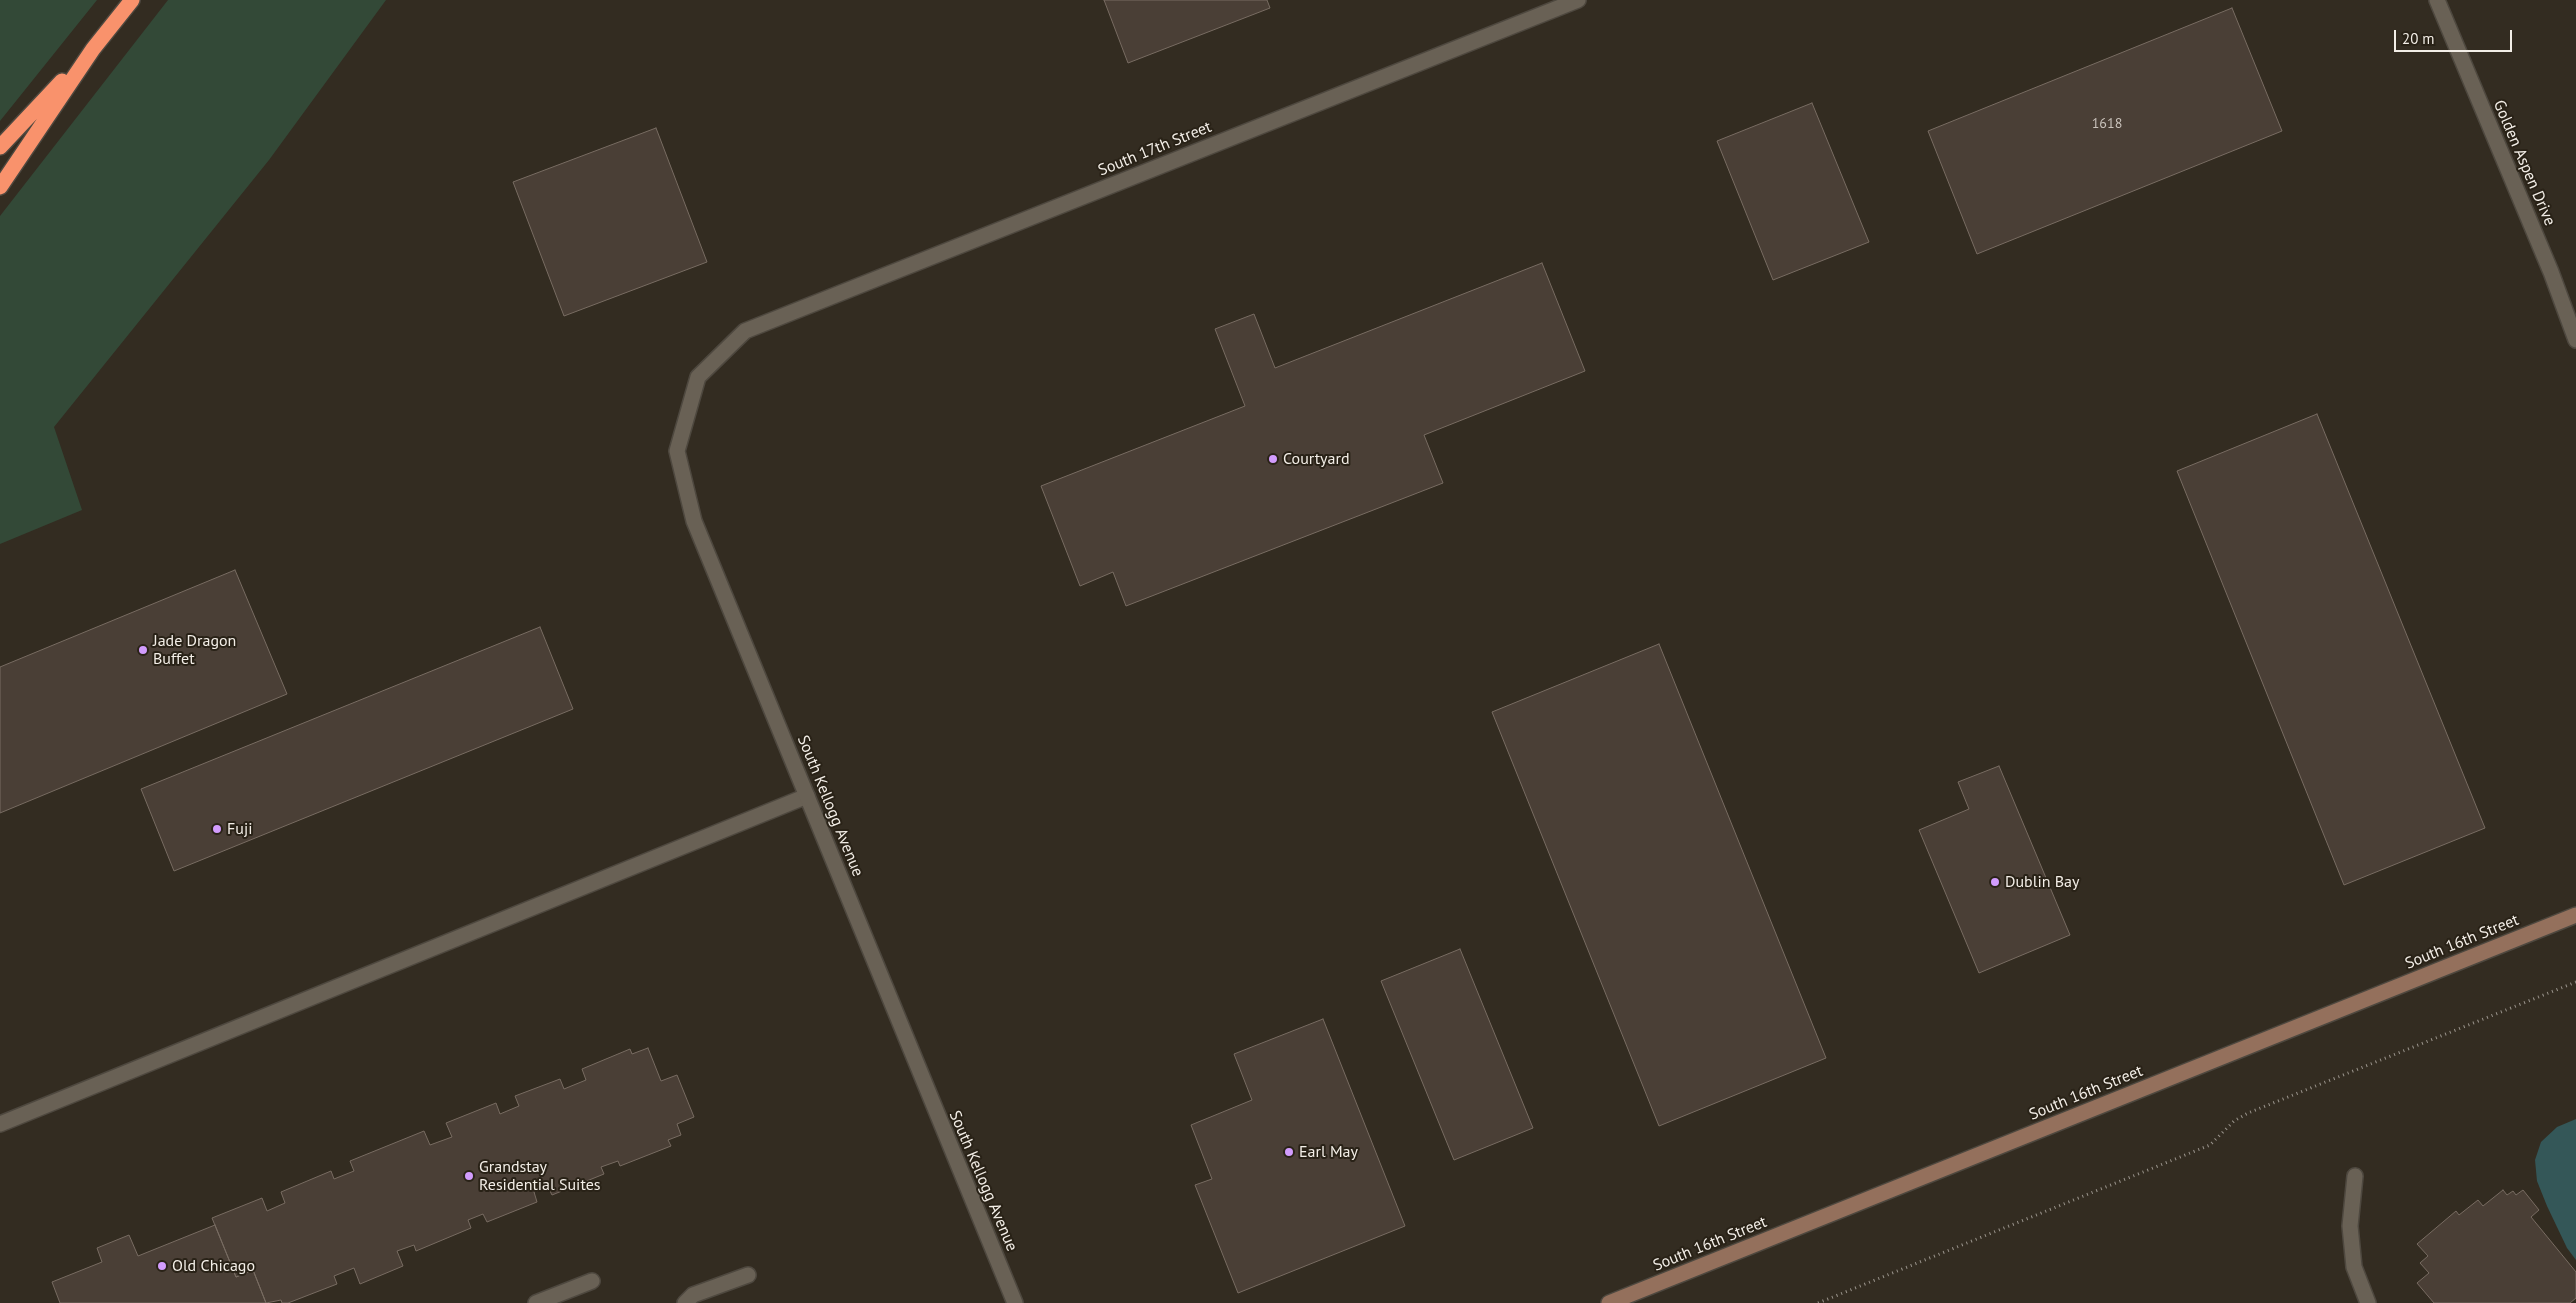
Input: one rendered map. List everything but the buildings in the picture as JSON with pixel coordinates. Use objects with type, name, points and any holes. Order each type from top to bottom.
[{"type":"highway","points":[[0,187],[93,49],[132,0]]},
{"type":"highway","points":[[0,147],[93,49]]},
{"type":"main road","name":"South 16th Street","points":[[1609,1303],[2576,915]]},
{"type":"street","name":"South 17th Street","points":[[746,330],[1578,0]]},
{"type":"street","name":"Golden Aspen Drive","points":[[2437,0],[2551,272],[2576,340]]},
{"type":"street","name":"South Kellogg Avenue","points":[[746,330],[698,377],[677,451],[694,521],[1015,1303]]},
{"type":"street","points":[[0,1124],[806,796]]},
{"type":"street","points":[[2355,1176],[2350,1226],[2354,1267],[2368,1303]]},
{"type":"street","points":[[685,1303],[693,1295],[748,1275]]},
{"type":"street","points":[[536,1303],[592,1281]]},
{"type":"path","points":[[1818,1303],[2210,1145],[2234,1121],[2248,1113],[2576,982]]},
{"type":"green space","points":[[0,0],[97,0],[0,121]]},
{"type":"green space","points":[[168,0],[386,0],[269,160],[54,427],[82,510],[0,544],[0,216]]},
{"type":"water","points":[[2576,1119],[2576,1260],[2567,1248],[2547,1206],[2537,1181],[2535,1160],[2541,1142],[2557,1127]]},
{"type":"place","name":"Courtyard","points":[[1273,459]]},
{"type":"place","name":"Jade Dragon Buffet","points":[[143,650]]},
{"type":"place","name":"Fuji","points":[[217,829]]},
{"type":"place","name":"Dublin Bay","points":[[1995,882]]},
{"type":"place","name":"Earl May","points":[[1289,1152]]},
{"type":"place","name":"Grandstay Residential Suites","points":[[469,1176]]},
{"type":"place","name":"Old Chicago","points":[[162,1266]]}]
